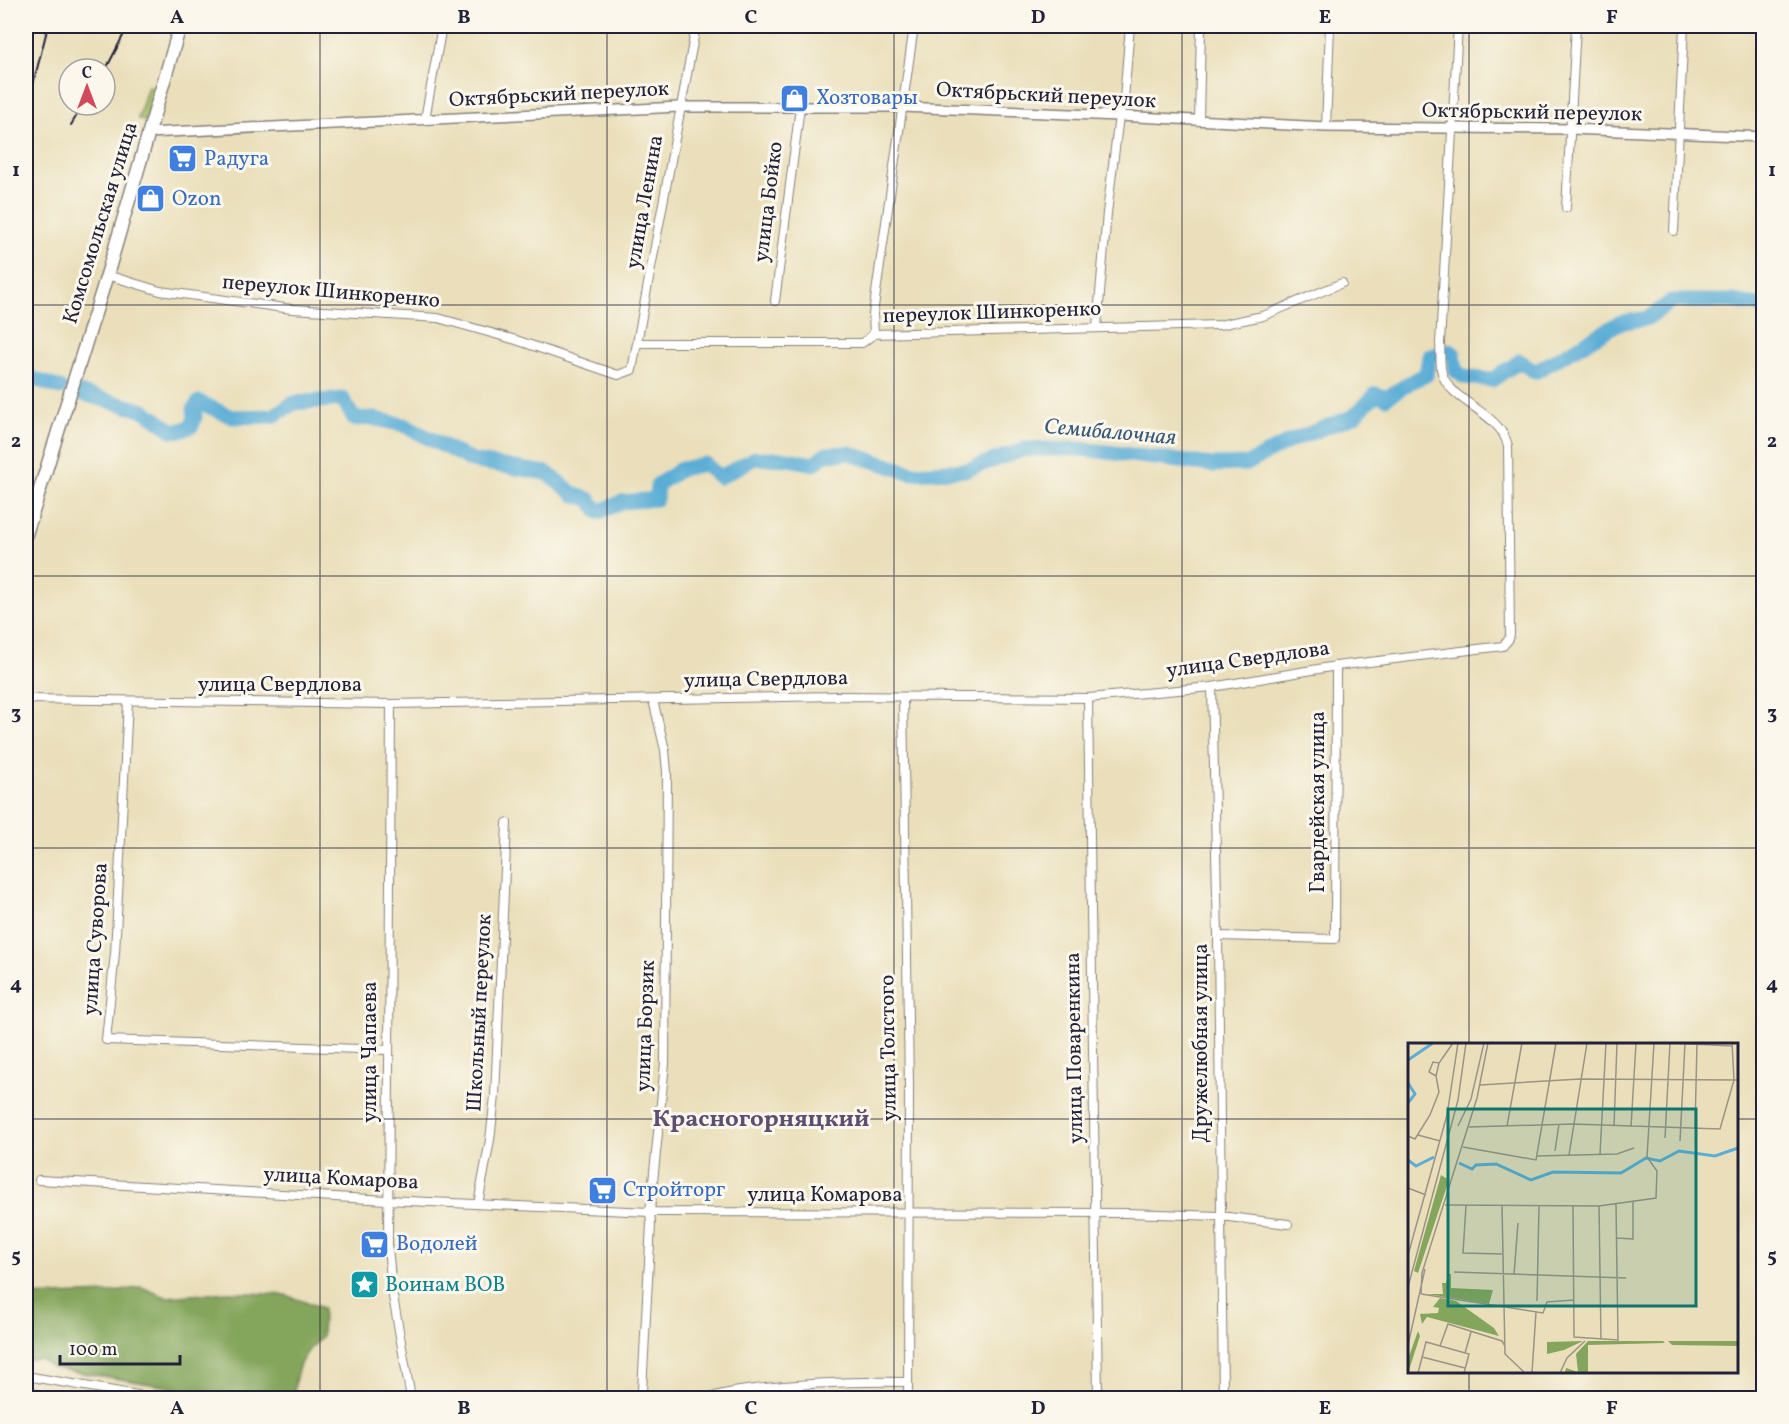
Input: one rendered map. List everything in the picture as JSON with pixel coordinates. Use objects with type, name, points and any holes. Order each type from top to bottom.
[{"type":"main road","name":"Комсомольская улица","points":[[26,534],[107,275],[180,26]]},
{"type":"street","points":[[424,119],[442,26]]},
{"type":"street","name":"улица Ленина","points":[[618,375],[632,370],[679,107],[696,26]]},
{"type":"street","points":[[874,334],[873,315],[914,26]]},
{"type":"street","points":[[1097,327],[1107,213],[1119,116],[1124,99],[1130,26]]},
{"type":"street","points":[[1199,121],[1201,26]]},
{"type":"street","points":[[1326,127],[1330,26]]},
{"type":"street","points":[[1452,129],[1458,26]]},
{"type":"street","points":[[1566,207],[1576,26]]},
{"type":"street","points":[[1674,231],[1684,26]]},
{"type":"street","name":"Октябрьский переулок","points":[[148,133],[679,107],[902,107],[1326,127],[1570,129],[1764,137]]},
{"type":"street","name":"улица Бойко","points":[[775,301],[800,107]]},
{"type":"street","name":"улица Свердлова","points":[[26,699],[391,704],[837,696],[1088,698],[1212,687],[1336,666],[1503,646],[1510,634],[1506,435],[1500,427],[1476,409],[1447,382],[1443,376],[1441,357],[1452,129]]},
{"type":"street","name":"переулок Шинкоренко","points":[[107,275],[160,291],[281,308],[438,318],[516,340],[618,375]]},
{"type":"street","name":"переулок Шинкоренко","points":[[638,343],[862,343],[874,334],[1219,325],[1263,316],[1342,283]]},
{"type":"street","name":"Гвардейская улица","points":[[1218,936],[1335,939],[1336,666]]},
{"type":"street","name":"Дружелюбная улица","points":[[1212,687],[1218,936],[1223,1398]]},
{"type":"street","name":"улица Толстого","points":[[903,698],[909,1087],[908,1398]]},
{"type":"street","name":"улица Поваренкина","points":[[1088,698],[1098,1398]]},
{"type":"street","name":"улица Борзик","points":[[642,1390],[650,1212],[663,1086],[666,1015],[667,772],[665,750],[653,700]]},
{"type":"street","name":"улица Суворова","points":[[128,702],[115,953],[106,1040],[388,1050]]},
{"type":"street","name":"улица Чапаева","points":[[391,704],[387,1200],[392,1291],[411,1398]]},
{"type":"street","name":"Школьный переулок","points":[[478,1204],[490,1140],[495,1096],[507,823]]},
{"type":"street","name":"улица Комарова","points":[[39,1180],[650,1212],[1220,1216],[1288,1224]]},
{"type":"street","points":[[26,1376],[155,1398]]},
{"type":"street","points":[[710,1398],[733,1392],[785,1385],[853,1381],[908,1382]]},
{"type":"green space","points":[[148,86],[155,88],[145,121],[138,119]]},
{"type":"green space","points":[[141,1287],[166,1297],[229,1292],[285,1295],[323,1308],[322,1336],[300,1364],[295,1379],[294,1398],[236,1398],[53,1368],[40,1359],[26,1360],[26,1296],[110,1293]]},
{"type":"green space","points":[[26,1385],[53,1390],[66,1398],[26,1398]]},
{"type":"green space","points":[[98,1392],[135,1398],[89,1397],[89,1393]]},
{"type":"waterway","name":"Семибалочная","points":[[80,393],[145,411],[173,431],[192,426],[195,417],[194,409],[199,402],[232,417],[273,416],[294,403],[343,399],[354,419],[371,418],[404,425],[472,461],[547,473],[575,495],[589,499],[599,512],[622,502],[656,499],[657,485],[681,469],[705,464],[720,477],[755,458],[788,459],[814,464],[826,454],[849,453],[912,473],[966,470],[1025,449],[1082,449],[1212,465],[1247,464],[1290,441],[1354,416],[1376,394],[1386,398],[1426,375],[1429,356],[1450,351],[1454,354],[1456,371],[1464,377],[1492,380],[1520,361],[1535,372],[1619,323],[1648,318],[1672,301],[1732,301],[1764,306]]},
{"type":"waterway","name":"Семибалочная","points":[[26,376],[60,388]]},
{"type":"railway","points":[[26,112],[48,26]]},
{"type":"railway","points":[[112,57],[128,26]]},
{"type":"railway","points":[[71,125],[76,117]]},
{"type":"place","name":"Хозтовары","points":[[795,98]]},
{"type":"place","name":"Радуга","points":[[183,159]]},
{"type":"place","name":"Ozon","points":[[151,199]]},
{"type":"place","name":"Стройторг","points":[[602,1190]]},
{"type":"place","name":"Водолей","points":[[375,1244]]},
{"type":"place","name":"Воинам ВОВ","points":[[364,1285]]},
{"type":"district","name":"Красногорняцкий","points":[[761,1120]]}]
